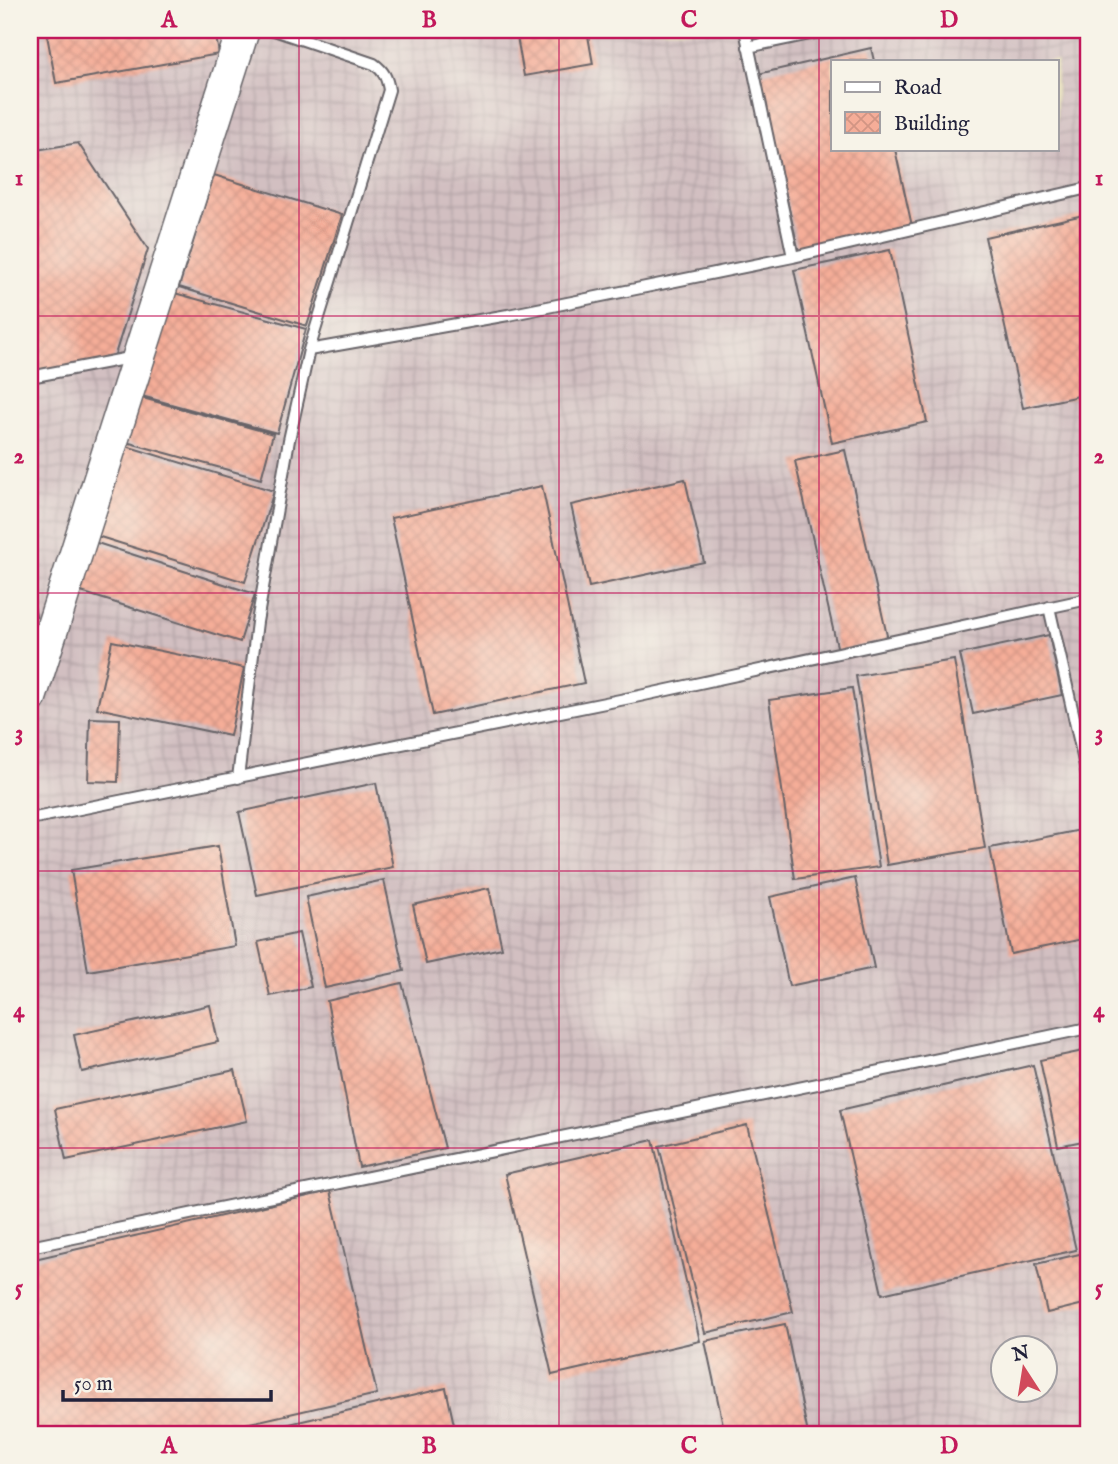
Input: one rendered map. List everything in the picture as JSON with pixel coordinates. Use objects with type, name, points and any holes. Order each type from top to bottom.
[{"type":"street","points":[[30,698],[243,30]]},
{"type":"lane","points":[[238,778],[257,622],[289,440],[309,350],[389,90],[382,69],[374,64],[274,30]]},
{"type":"lane","points":[[745,30],[793,257]]},
{"type":"lane","points":[[748,47],[829,30]]},
{"type":"lane","points":[[309,350],[508,315],[793,257],[1088,188]]},
{"type":"lane","points":[[30,377],[137,357]]},
{"type":"lane","points":[[30,819],[635,697],[1088,599]]},
{"type":"lane","points":[[1049,607],[1088,779]]},
{"type":"lane","points":[[30,1247],[1088,1028]]},
{"type":"shaded area","points":[[30,30],[1088,30],[1088,1434],[30,1434]]},
{"type":"building","points":[[46,30],[215,30],[219,54],[56,83]]},
{"type":"building","points":[[587,30],[593,64],[524,76],[516,31]]},
{"type":"building","points":[[755,30],[777,30],[777,31],[757,35]]},
{"type":"building","points":[[871,48],[874,60],[831,60],[831,150],[895,150],[912,226],[799,252],[758,74]]},
{"type":"building","points":[[78,143],[148,249],[113,361],[30,374],[30,151]]},
{"type":"building","points":[[214,175],[342,215],[307,326],[179,287]]},
{"type":"building","points":[[1088,214],[1088,394],[1023,408],[985,237]]},
{"type":"building","points":[[890,250],[927,422],[832,443],[794,270]]},
{"type":"building","points":[[167,291],[306,329],[277,433],[138,395]]},
{"type":"building","points":[[139,397],[273,434],[261,479],[126,442]]},
{"type":"building","points":[[126,446],[274,491],[245,582],[97,536]]},
{"type":"building","points":[[845,450],[888,640],[838,651],[795,461]]},
{"type":"building","points":[[685,479],[704,562],[589,587],[571,505]]},
{"type":"building","points":[[542,486],[584,683],[433,715],[391,518]]},
{"type":"building","points":[[94,542],[255,594],[240,642],[78,591]]},
{"type":"building","points":[[30,587],[36,616],[30,618]]},
{"type":"building","points":[[1049,635],[1062,695],[973,714],[960,654]]},
{"type":"building","points":[[112,641],[244,668],[230,736],[97,708]]},
{"type":"building","points":[[954,660],[985,848],[887,865],[856,676]]},
{"type":"building","points":[[852,688],[879,867],[795,879],[769,700]]},
{"type":"building","points":[[90,718],[120,719],[118,782],[88,781]]},
{"type":"building","points":[[376,783],[393,867],[257,895],[239,812]]},
{"type":"building","points":[[1086,829],[1088,938],[1011,954],[990,848]]},
{"type":"building","points":[[218,846],[235,946],[88,971],[71,870]]},
{"type":"building","points":[[855,878],[874,968],[789,986],[770,897]]},
{"type":"building","points":[[384,880],[404,971],[325,988],[306,897]]},
{"type":"building","points":[[489,888],[502,948],[426,964],[413,905]]},
{"type":"building","points":[[299,933],[311,987],[270,996],[258,942]]},
{"type":"building","points":[[402,983],[445,1148],[359,1167],[327,1001]]},
{"type":"building","points":[[210,1005],[218,1042],[82,1072],[74,1035]]},
{"type":"building","points":[[1088,1050],[1088,1140],[1058,1146],[1040,1060]]},
{"type":"building","points":[[1033,1065],[1076,1250],[882,1294],[840,1110]]},
{"type":"building","points":[[235,1070],[247,1121],[66,1160],[55,1109]]},
{"type":"building","points":[[747,1125],[793,1312],[705,1333],[659,1146]]},
{"type":"building","points":[[653,1140],[700,1341],[552,1375],[505,1174]]},
{"type":"building","points":[[330,1191],[377,1394],[202,1434],[30,1434],[30,1260]]},
{"type":"building","points":[[1088,1252],[1088,1303],[1047,1313],[1036,1264]]},
{"type":"building","points":[[785,1324],[808,1434],[725,1434],[705,1341]]},
{"type":"building","points":[[446,1388],[456,1434],[250,1434],[250,1433]]}]
